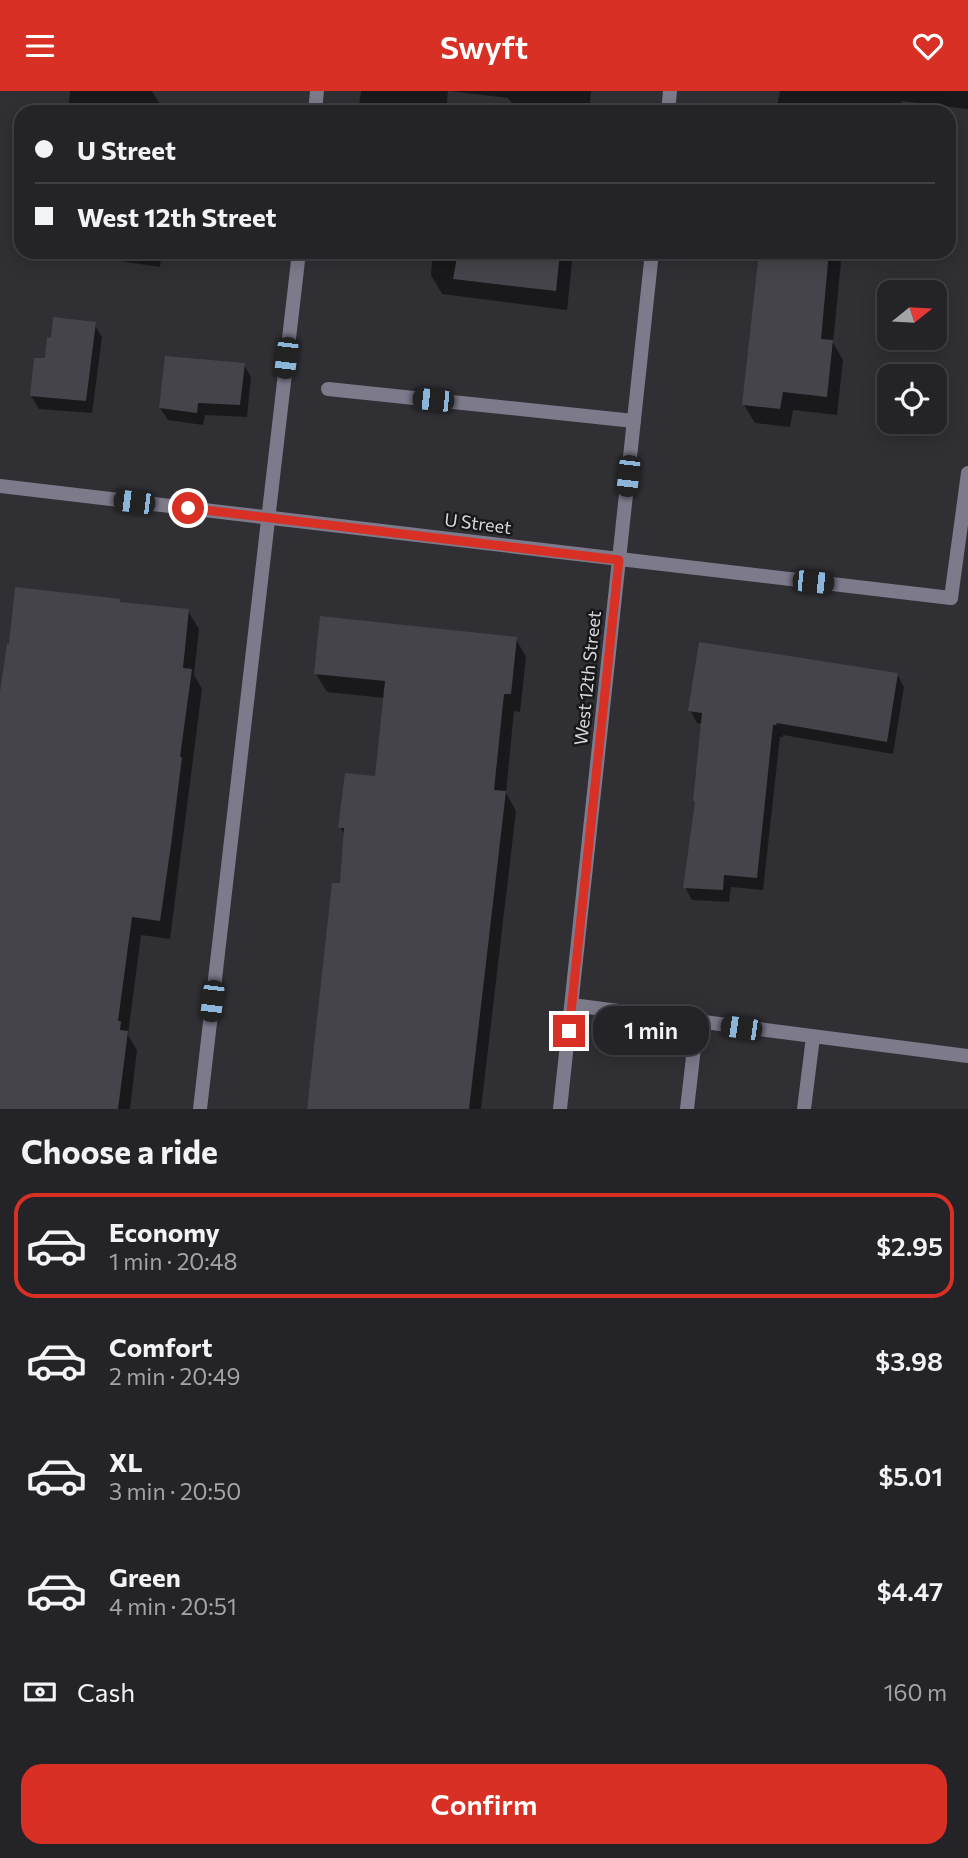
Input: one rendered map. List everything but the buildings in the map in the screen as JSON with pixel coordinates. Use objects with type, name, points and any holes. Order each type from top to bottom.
[{"type":"street","points":[[200,1109],[298,259]]},
{"type":"street","name":"West 12th Street","points":[[561,1109],[651,259]]},
{"type":"street","points":[[328,389],[634,421]]},
{"type":"street","name":"U Street","points":[[0,486],[951,598],[968,473]]},
{"type":"street","points":[[572,1005],[968,1056]]},
{"type":"street","points":[[687,1109],[697,1022]]},
{"type":"street","points":[[804,1109],[813,1037]]},
{"type":"route","points":[[188,508],[619,560],[569,1031]]}]
